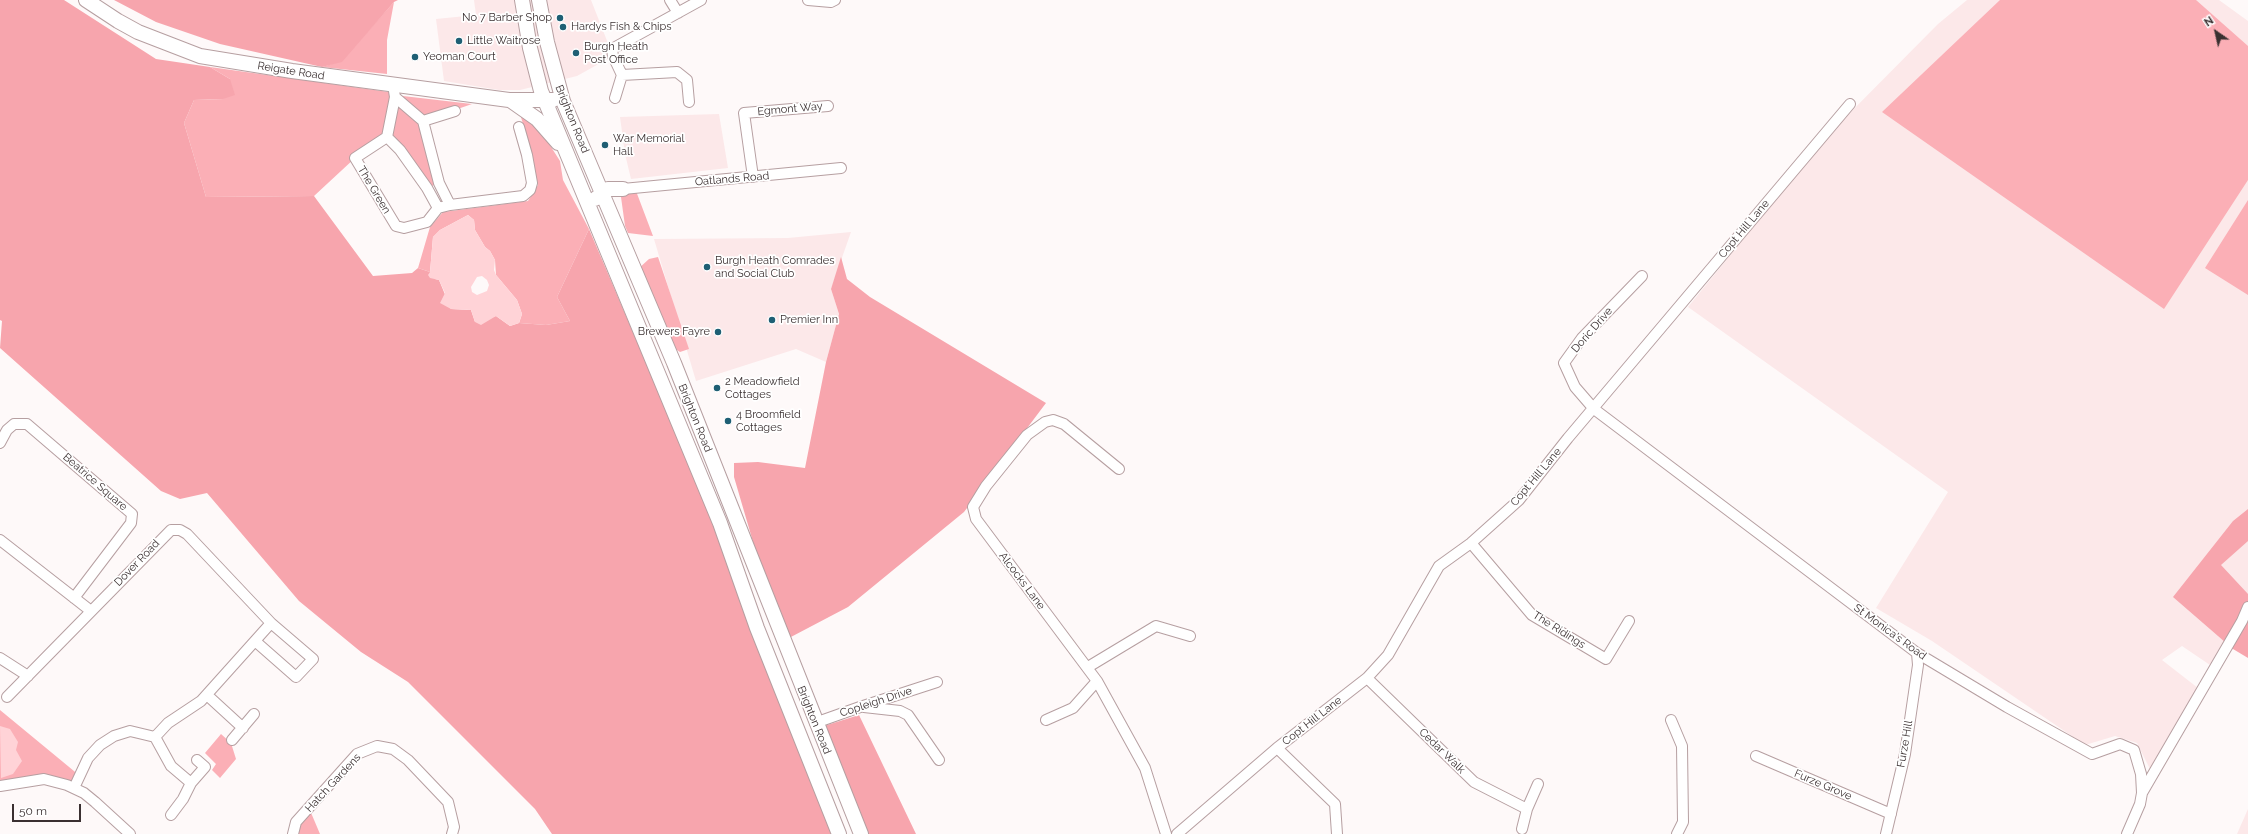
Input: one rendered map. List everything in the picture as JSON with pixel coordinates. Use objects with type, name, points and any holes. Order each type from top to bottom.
[{"type":"highway","name":"Reigate Road","points":[[86,0],[138,32],[200,56],[394,91],[546,102]]},
{"type":"highway","name":"Brighton Road","points":[[522,0],[536,74],[546,102],[720,523],[757,628],[839,834]]},
{"type":"highway","name":"Brighton Road","points":[[539,0],[561,94],[674,363],[815,724],[861,834]]},
{"type":"highway","points":[[510,100],[522,96],[530,90],[536,74]]},
{"type":"highway","points":[[546,102],[554,96],[561,94]]},
{"type":"highway","points":[[510,100],[541,124],[566,153]]},
{"type":"highway","points":[[590,208],[596,197],[601,192],[614,188],[623,189]]},
{"type":"highway","points":[[614,220],[612,207],[614,196],[623,189]]},
{"type":"street","points":[[670,0],[678,13]]},
{"type":"street","points":[[615,98],[622,76],[612,56],[612,49],[701,0]]},
{"type":"street","points":[[808,0],[831,2],[835,0]]},
{"type":"street","points":[[622,76],[677,72],[687,80],[689,102]]},
{"type":"street","points":[[394,91],[423,121],[439,182],[450,205]]},
{"type":"street","points":[[394,91],[387,137],[400,150],[427,188],[438,208],[450,205],[522,196],[530,190],[532,183],[520,127]]},
{"type":"street","name":"Copt Hill Lane","points":[[1176,834],[1277,748],[1367,678],[1388,655],[1440,566],[1471,543],[1519,500],[1568,438],[1594,410],[1850,104]]},
{"type":"street","name":"Egmont Way","points":[[753,177],[744,114],[828,106]]},
{"type":"street","points":[[423,121],[455,111]]},
{"type":"street","name":"The Green","points":[[387,137],[355,158],[396,226],[404,228],[427,222],[438,208]]},
{"type":"street","name":"Oatlands Road","points":[[623,189],[841,168]]},
{"type":"street","points":[[427,188],[439,182]]},
{"type":"street","name":"Doric Drive","points":[[1594,410],[1575,387],[1564,363],[1582,338],[1642,276]]},
{"type":"street","name":"St Monica's Road","points":[[1594,410],[1917,653],[2008,707],[2092,754],[2120,744],[2128,746],[2134,750],[2137,758],[2142,793],[2140,804],[2127,834]]},
{"type":"street","name":"Alcocks Lane","points":[[1119,469],[1064,424],[1053,420],[1046,422],[1027,435],[986,486],[973,507],[976,519],[1097,681],[1145,768],[1166,834]]},
{"type":"street","name":"Beatrice Square","points":[[0,443],[8,430],[14,424],[27,424],[132,514],[131,523],[74,598]]},
{"type":"street","name":"Dover Road","points":[[7,697],[171,530],[176,530],[187,534],[270,623],[313,659],[296,677],[255,641]]},
{"type":"street","points":[[0,540],[91,611]]},
{"type":"street","name":"The Ridings","points":[[1471,543],[1532,615],[1606,659],[1629,621]]},
{"type":"street","points":[[2142,793],[2238,628],[2248,607]]},
{"type":"street","points":[[156,737],[168,723],[196,705],[207,695],[270,623]]},
{"type":"street","points":[[1088,667],[1156,626],[1190,636]]},
{"type":"street","name":"Furze Hill","points":[[1886,834],[1905,754],[1918,665],[1917,653]]},
{"type":"street","points":[[0,658],[28,676]]},
{"type":"street","name":"Cedar Walk","points":[[1367,678],[1474,782],[1528,809]]},
{"type":"street","points":[[1046,720],[1073,708],[1097,681]]},
{"type":"street","name":"Copleigh Drive","points":[[815,724],[860,707],[937,682]]},
{"type":"street","points":[[207,695],[243,728]]},
{"type":"street","points":[[860,707],[900,711],[908,715],[939,760]]},
{"type":"street","points":[[232,740],[254,714]]},
{"type":"street","points":[[1671,720],[1682,746],[1683,822],[1677,834]]},
{"type":"street","points":[[74,788],[88,758],[106,740],[130,731],[156,737],[171,766],[191,783]]},
{"type":"street","name":"Hatch Gardens","points":[[293,834],[296,822],[356,754],[377,746],[393,749],[408,760],[448,802],[454,827],[452,834]]},
{"type":"street","points":[[1277,748],[1335,804],[1337,834]]},
{"type":"street","name":"Furze Grove","points":[[1756,756],[1890,814]]},
{"type":"street","points":[[171,815],[187,795],[191,783],[204,767],[197,760]]},
{"type":"street","points":[[0,786],[44,779],[74,788],[95,802],[130,834]]},
{"type":"street","points":[[1522,829],[1538,784]]},
{"type":"shaded area","points":[[0,0],[64,0],[156,59],[210,67],[230,79],[235,95],[223,99],[194,100],[184,123],[206,197],[314,196],[373,276],[412,273],[418,268],[430,272],[435,279],[439,280],[451,309],[471,310],[475,322],[496,316],[510,326],[519,323],[546,325],[570,321],[557,297],[589,229],[692,471],[832,834],[552,834],[535,809],[408,682],[361,652],[299,601],[207,493],[180,499],[161,491],[0,348],[2,321],[0,320]]},
{"type":"shaded area","points":[[114,0],[398,0],[394,2],[342,62],[322,67],[220,44],[156,22]]},
{"type":"shaded area","points":[[474,0],[591,0],[613,56],[577,76],[520,90],[499,90],[444,81],[436,19],[476,15]]},
{"type":"shaded area","points":[[1967,0],[2219,0],[2248,21],[2248,618],[2233,649],[2210,665],[2182,646],[2162,660],[2198,688],[2151,771],[2137,743],[2115,736],[2085,745],[1932,641],[1876,608],[1948,492],[1688,307],[1830,133],[1938,24]]},
{"type":"shaded area","points":[[2000,0],[2196,0],[2248,46],[2248,180],[2164,309],[1882,112]]},
{"type":"shaded area","points":[[394,2],[387,40],[387,74],[322,67],[341,61]]},
{"type":"shaded area","points":[[210,67],[389,92],[395,97],[403,96],[472,104],[423,121],[439,183],[427,188],[387,137],[355,158],[314,196],[206,197],[184,123],[194,100],[223,99],[230,79]]},
{"type":"shaded area","points":[[520,114],[539,128],[560,161],[563,180],[589,229],[557,297],[570,321],[546,325],[519,323],[522,314],[517,300],[496,275],[495,260],[475,230],[474,220],[468,215],[440,230],[433,237],[430,272],[418,268],[430,227],[443,212],[528,201],[538,185]]},
{"type":"shaded area","points":[[719,114],[728,168],[631,179],[625,154],[620,117]]},
{"type":"shaded area","points":[[636,191],[653,236],[628,233],[625,226],[621,197],[625,194]]},
{"type":"shaded area","points":[[2248,200],[2248,295],[2205,268]]},
{"type":"shaded area","points":[[468,215],[474,220],[475,230],[495,260],[494,270],[496,275],[517,300],[522,314],[519,323],[510,326],[496,316],[481,325],[475,322],[471,310],[451,309],[440,303],[445,293],[439,280],[430,278],[428,275],[430,272],[433,237],[440,230]],"holes":[[[482,276],[487,280],[489,285],[487,291],[477,295],[472,292],[471,287],[477,277]]]},
{"type":"shaded area","points":[[851,232],[831,289],[839,314],[826,362],[796,349],[696,381],[654,239],[788,238]]},
{"type":"shaded area","points":[[658,257],[689,349],[680,352],[671,346],[638,269],[649,259]]},
{"type":"shaded area","points":[[841,257],[847,279],[870,297],[1046,403],[964,512],[848,607],[789,638],[763,576],[734,477],[734,463],[758,462],[805,468],[826,362],[839,314],[831,289]]},
{"type":"shaded area","points":[[2248,509],[2248,541],[2221,565],[2248,594],[2248,658],[2233,649],[2173,597],[2233,521]]},
{"type":"shaded area","points":[[0,710],[80,776],[74,788],[44,779],[0,786]]},
{"type":"shaded area","points":[[859,715],[916,834],[868,834],[824,726]]},
{"type":"shaded area","points":[[0,726],[10,729],[18,742],[16,750],[22,761],[13,774],[1,778]]},
{"type":"shaded area","points":[[221,734],[231,743],[236,759],[220,778],[212,770],[216,764],[205,753]]},
{"type":"shaded area","points":[[309,808],[320,834],[293,834]]},
{"type":"shaded area","points":[[2248,809],[2248,834],[2237,834]]},
{"type":"place","name":"No 7 Barber Shop","points":[[560,18]]},
{"type":"place","name":"Hardys Fish & Chips","points":[[563,27]]},
{"type":"place","name":"Little Waitrose","points":[[459,41]]},
{"type":"place","name":"Burgh Heath Post Office","points":[[576,53]]},
{"type":"place","name":"Yeoman Court","points":[[415,57]]},
{"type":"place","name":"War Memorial Hall","points":[[605,145]]},
{"type":"place","name":"Burgh Heath Comrades and Social Club","points":[[707,267]]},
{"type":"place","name":"Premier Inn","points":[[772,320]]},
{"type":"place","name":"Brewers Fayre","points":[[718,332]]},
{"type":"place","name":"2 Meadowfield Cottages","points":[[717,388]]},
{"type":"place","name":"4 Broomfield Cottages","points":[[728,421]]}]
